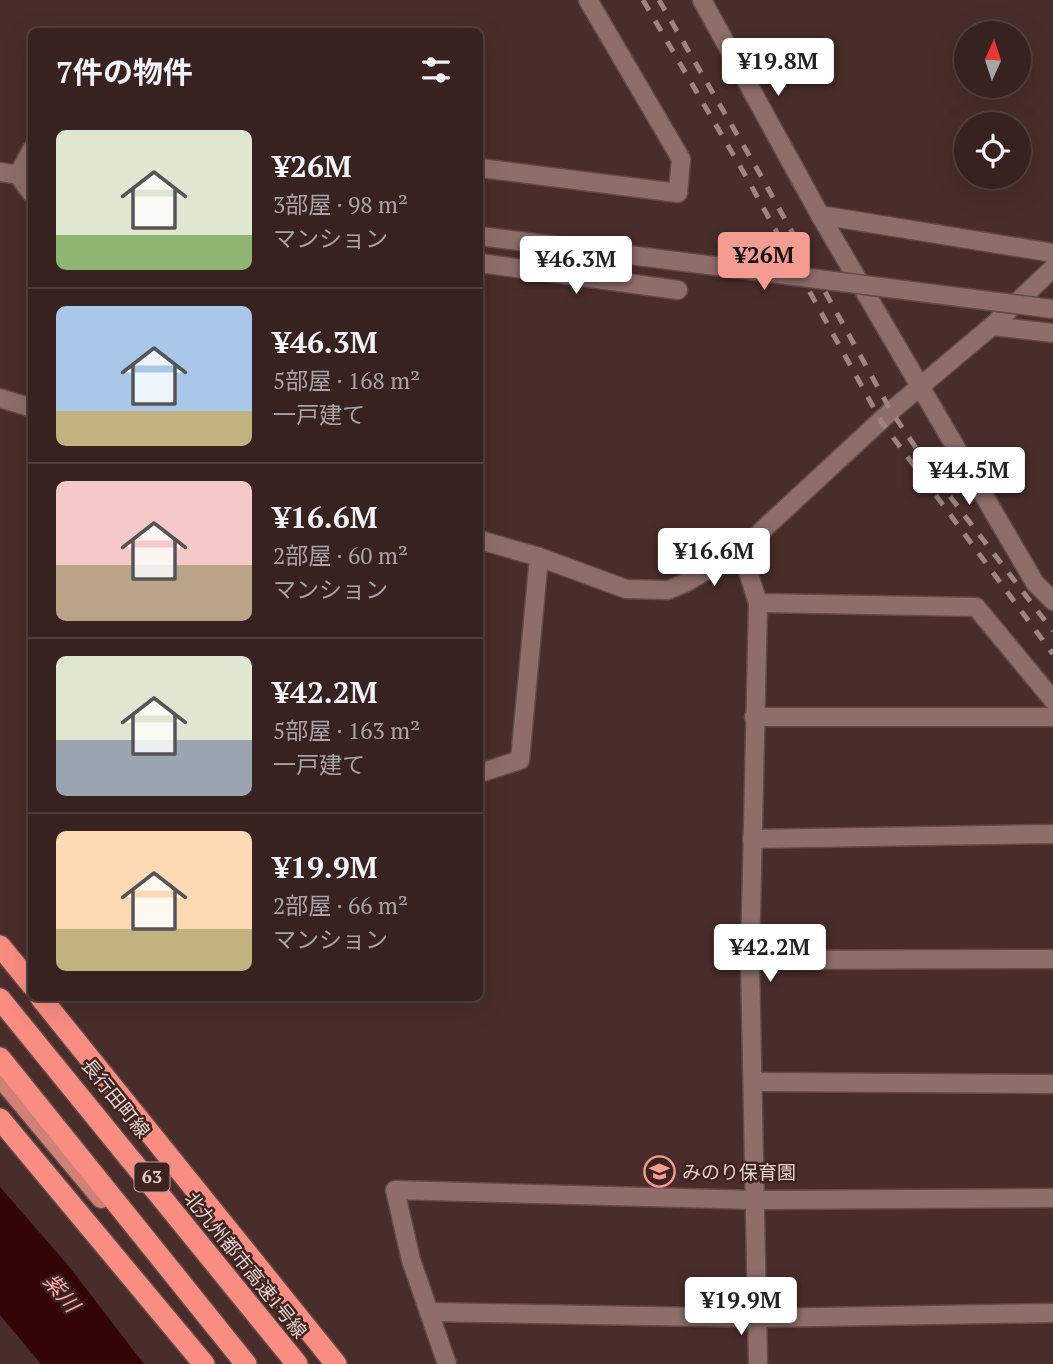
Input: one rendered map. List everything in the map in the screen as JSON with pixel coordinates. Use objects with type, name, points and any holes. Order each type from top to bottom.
[{"type":"highway","points":[[0,946],[28,981]]},
{"type":"highway","name":"北九州都市高速1号線","points":[[0,999],[298,1364]]},
{"type":"highway","points":[[44,1001],[336,1364]]},
{"type":"highway","points":[[0,1058],[246,1364]]},
{"type":"highway","points":[[0,1119],[204,1364]]},
{"type":"main road","name":"長行田町線","points":[[0,989],[305,1364]]},
{"type":"main road","points":[[0,1078],[236,1364]]},
{"type":"street","points":[[483,168],[678,192],[681,159],[588,0]]},
{"type":"street","points":[[702,0],[820,215],[1035,583],[1053,601]]},
{"type":"street","points":[[28,156],[16,175],[28,189]]},
{"type":"street","points":[[820,215],[1053,253]]},
{"type":"street","points":[[483,236],[1053,309]]},
{"type":"street","points":[[483,264],[678,290]]},
{"type":"street","points":[[483,541],[539,557],[626,589],[667,590],[685,583],[741,550],[891,411],[992,326],[1053,268]]},
{"type":"street","points":[[992,326],[1053,333]]},
{"type":"street","points":[[0,398],[28,407]]},
{"type":"street","points":[[741,550],[758,604],[750,960],[758,1364]]},
{"type":"street","points":[[483,772],[520,760],[539,557]]},
{"type":"street","points":[[758,604],[976,607],[1053,700]]},
{"type":"street","points":[[754,717],[1053,717]]},
{"type":"street","points":[[752,839],[1053,834]]},
{"type":"street","points":[[750,960],[1053,959]]},
{"type":"street","points":[[753,1082],[1053,1084]]},
{"type":"street","points":[[447,1364],[411,1260],[395,1190],[756,1200],[1053,1198]]},
{"type":"street","points":[[429,1312],[757,1318],[1053,1313]]},
{"type":"water","name":"紫川","points":[[0,1187],[67,1264],[144,1364],[41,1364],[0,1315]]},
{"type":"railway","points":[[643,0],[748,180],[881,421],[1053,654]]},
{"type":"railway","points":[[659,0],[760,174],[891,411],[942,486],[1053,631]]},
{"type":"place","name":"みのり保育園","points":[[659,1172]]}]
